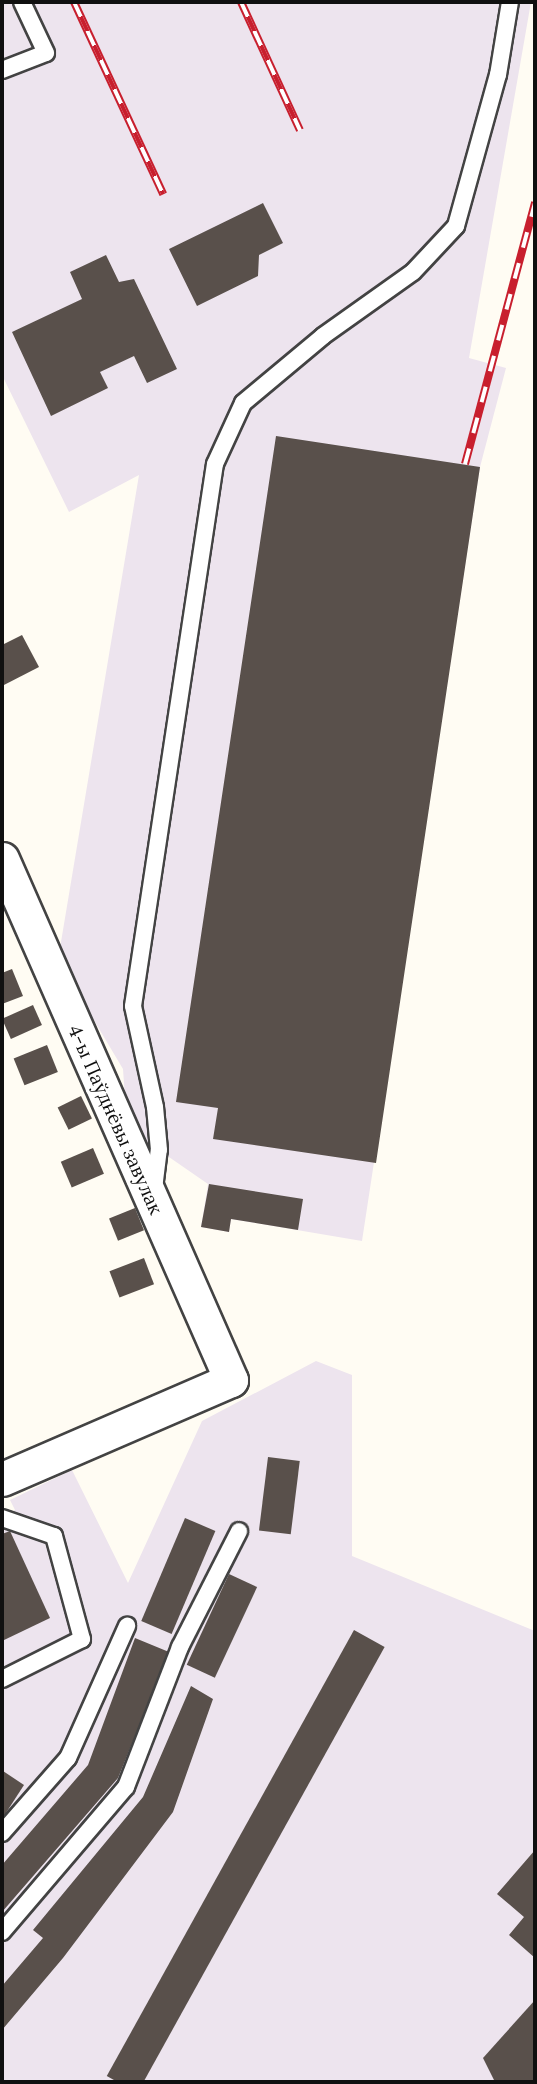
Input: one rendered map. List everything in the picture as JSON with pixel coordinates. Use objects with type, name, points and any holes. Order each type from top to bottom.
[{"type":"street","name":"4-ы Паўднёвы завулак","points":[[2,859],[231,1380],[2,1479]]},
{"type":"lane","points":[[2,70],[46,53],[22,2]]},
{"type":"lane","points":[[152,1202],[159,1150],[133,1006],[215,464],[243,403],[323,336],[413,272],[456,226],[498,75],[510,2]]},
{"type":"lane","points":[[2,1518],[54,1536],[82,1639],[2,1679]]},
{"type":"lane","points":[[2,1932],[126,1787],[180,1647],[239,1531]]},
{"type":"lane","points":[[2,1833],[68,1758],[127,1626]]},
{"type":"shaded area","points":[[2,2],[531,2],[469,358],[506,368],[480,467],[362,1241],[231,1219],[229,1232],[201,1227],[208,1184],[127,1128],[123,1069],[58,960],[139,475],[69,512],[2,375]]},
{"type":"shaded area","points":[[316,1361],[352,1375],[352,1556],[535,1631],[535,2082],[2,2082],[2,1517],[15,1510],[10,1500],[72,1470],[128,1583],[202,1421]]},
{"type":"building","points":[[263,203],[283,243],[259,255],[258,276],[197,306],[169,249]]},
{"type":"building","points":[[106,255],[119,282],[134,279],[177,369],[147,383],[134,356],[100,372],[108,388],[51,416],[12,332],[82,299],[70,272]]},
{"type":"building","points":[[276,436],[480,467],[376,1163],[213,1139],[218,1108],[176,1102]]},
{"type":"building","points":[[22,635],[39,667],[2,686],[2,645]]},
{"type":"building","points":[[12,969],[23,996],[2,1004],[2,973]]},
{"type":"building","points":[[33,1005],[42,1025],[11,1039],[2,1019]]},
{"type":"building","points":[[47,1045],[58,1072],[24,1085],[14,1058]]},
{"type":"building","points":[[81,1096],[92,1118],[69,1130],[58,1107]]},
{"type":"building","points":[[93,1148],[104,1174],[72,1187],[61,1162]]},
{"type":"building","points":[[209,1184],[303,1199],[298,1230],[231,1219],[229,1232],[201,1227]]},
{"type":"building","points":[[135,1208],[144,1230],[118,1241],[109,1218]]},
{"type":"building","points":[[144,1258],[154,1284],[119,1297],[109,1271]]},
{"type":"building","points":[[268,1457],[300,1461],[291,1534],[259,1530]]},
{"type":"building","points":[[185,1518],[215,1531],[172,1634],[141,1621]]},
{"type":"building","points":[[10,1531],[50,1618],[2,1641],[2,1534]]},
{"type":"building","points":[[229,1574],[257,1587],[215,1678],[187,1665]]},
{"type":"building","points":[[354,1630],[385,1647],[143,2082],[117,2082],[107,2076]]},
{"type":"building","points":[[135,1638],[169,1652],[118,1778],[2,1912],[2,1865],[88,1765]]},
{"type":"building","points":[[191,1686],[213,1699],[173,1812],[63,1958],[2,2030],[2,1986],[43,1938],[33,1930],[143,1797]]},
{"type":"building","points":[[3,1771],[24,1785],[2,1819],[2,1773]]},
{"type":"building","points":[[535,1850],[535,1958],[509,1935],[524,1917],[497,1894]]},
{"type":"building","points":[[535,2000],[535,2081],[495,2082],[483,2058]]},
{"type":"railway","points":[[74,2],[163,194]]},
{"type":"railway","points":[[241,2],[300,130]]},
{"type":"railway","points":[[465,464],[535,202]]}]
